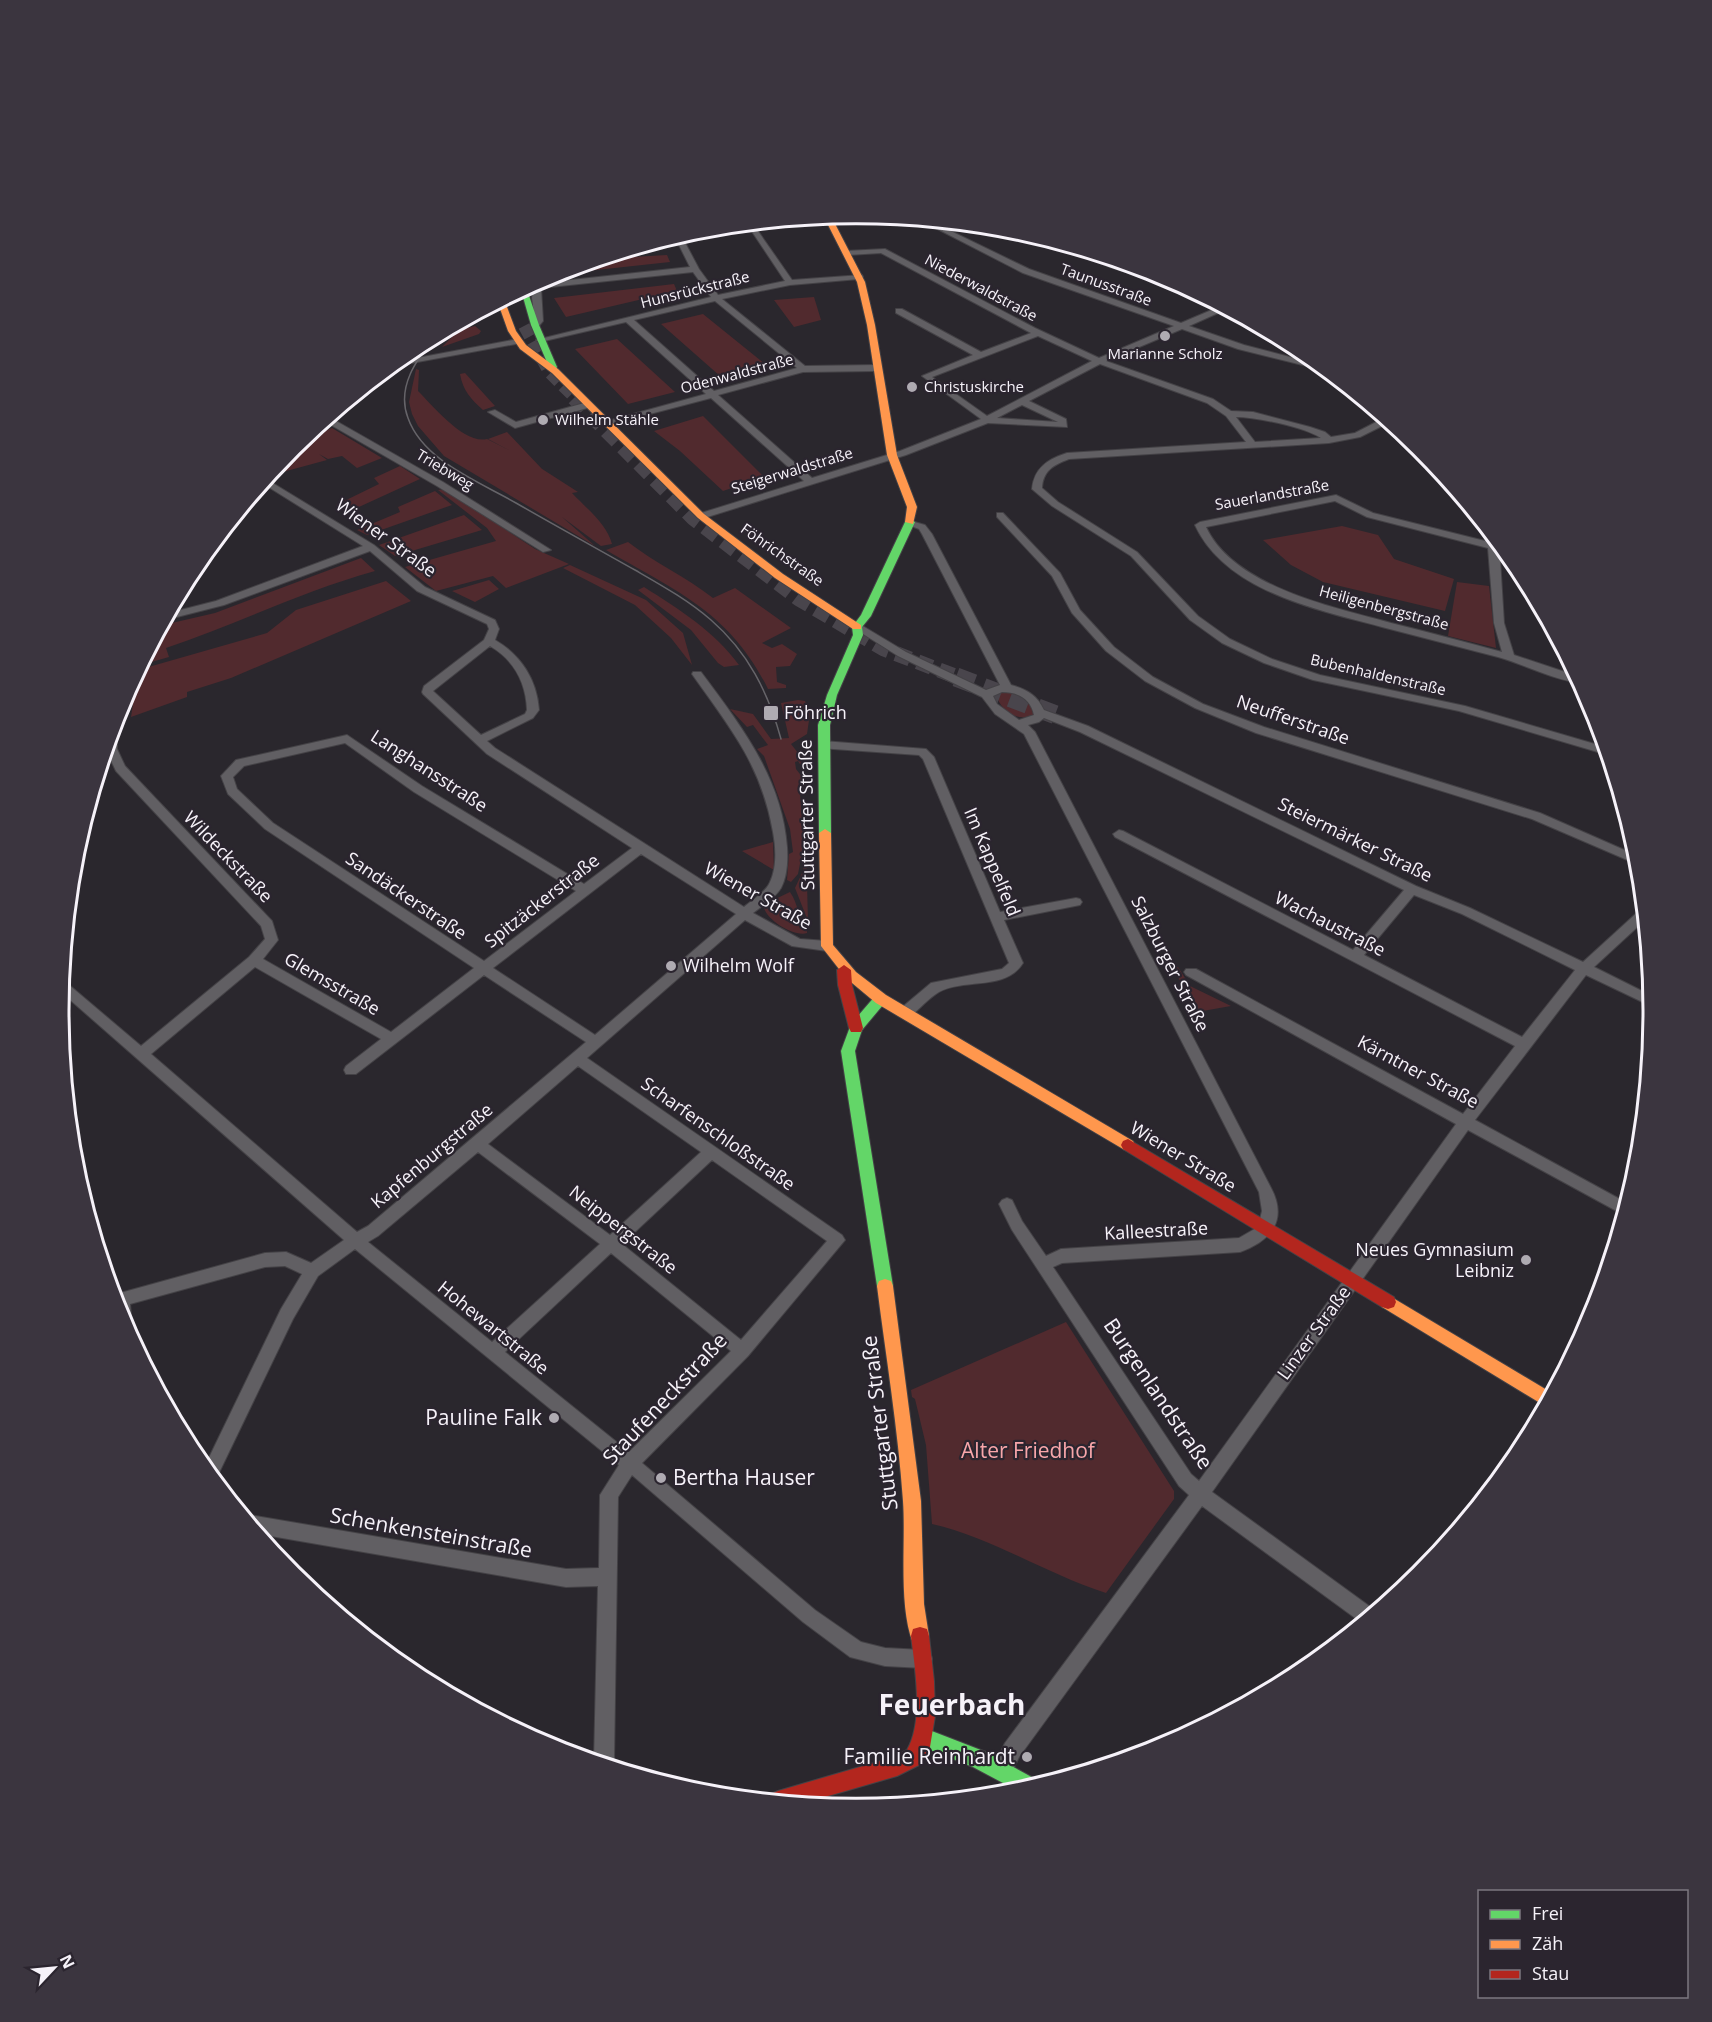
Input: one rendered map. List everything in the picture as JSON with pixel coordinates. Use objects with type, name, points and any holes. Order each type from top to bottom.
[{"type":"main road","points":[[832,225],[859,277],[869,314],[892,457],[912,499],[911,524]]},
{"type":"main road","points":[[525,297],[530,338]]},
{"type":"main road","points":[[517,301],[530,338]]},
{"type":"main road","points":[[505,306],[530,338]]},
{"type":"main road","name":"Föhrichstraße","points":[[530,338],[555,371],[701,516],[779,576],[857,627]]},
{"type":"main road","name":"Stuttgarter Straße","points":[[827,946],[823,745],[829,703],[858,635],[857,627],[866,615],[911,524]]},
{"type":"main road","name":"Wiener Straße","points":[[827,946],[844,970],[881,999],[1267,1228],[1542,1397]]},
{"type":"main road","points":[[844,970],[843,985],[854,1013],[856,1028]]},
{"type":"main road","name":"Stuttgarter Straße","points":[[881,999],[856,1028],[848,1051],[870,1186],[907,1452],[912,1501],[915,1604],[923,1659],[924,1738]]},
{"type":"main road","points":[[797,1795],[897,1766],[913,1758],[924,1738],[958,1748],[1003,1769],[1020,1781]]},
{"type":"street","name":"Taunusstraße","points":[[942,229],[1026,271],[1241,347],[1301,363]]},
{"type":"street","points":[[755,231],[790,283]]},
{"type":"street","points":[[682,244],[695,269],[716,298],[803,369]]},
{"type":"street","name":"Niederwaldstraße","points":[[848,253],[882,251],[1037,333],[1099,362],[1200,398],[1229,414]]},
{"type":"street","points":[[555,284],[695,269]]},
{"type":"street","name":"Hunsrückstraße","points":[[530,338],[628,320],[716,298],[790,283],[859,277]]},
{"type":"street","points":[[414,361],[530,338],[539,321],[536,292]]},
{"type":"street","points":[[899,311],[980,355]]},
{"type":"street","name":"Steigerwaldstraße","points":[[701,516],[892,457],[987,420],[1099,362],[1216,311]]},
{"type":"street","points":[[628,320],[809,481]]},
{"type":"street","points":[[1023,402],[1063,421],[1064,424],[1041,425],[987,420],[926,376],[1037,333]]},
{"type":"street","name":"Odenwaldstraße","points":[[607,424],[803,369],[877,368]]},
{"type":"street","points":[[492,412],[515,425],[588,405]]},
{"type":"street","points":[[1229,414],[1250,414],[1307,429],[1322,434],[1329,440]]},
{"type":"street","points":[[1229,414],[1252,444],[1329,440],[1357,435],[1380,424]]},
{"type":"street","name":"Triebweg","points":[[333,423],[440,483],[546,550]]},
{"type":"street","name":"Bubenhaldenstraße","points":[[1252,444],[1067,456],[1047,464],[1037,477],[1037,489],[1055,504],[1134,554],[1194,618],[1226,641],[1268,661],[1317,678],[1461,708],[1598,749]]},
{"type":"street","name":"Wiener Straße","points":[[272,484],[371,546],[421,589],[491,622],[494,629],[489,641],[428,688],[427,692],[478,741],[745,914],[797,943],[827,946]]},
{"type":"street","name":"Sauerlandstraße","points":[[1201,530],[1200,525],[1208,521],[1336,498],[1370,515],[1486,540]]},
{"type":"street","name":"Neufferstraße","points":[[1000,515],[1056,575],[1076,611],[1110,650],[1149,679],[1199,706],[1260,730],[1536,816],[1628,856]]},
{"type":"street","points":[[911,524],[922,527],[927,534],[1006,687],[1028,698],[1041,713],[1035,720],[1020,723]]},
{"type":"street","name":"Heiligenbergstraße","points":[[1201,530],[1243,571],[1265,587],[1298,600],[1509,657],[1568,676]]},
{"type":"street","points":[[176,615],[248,594],[371,546]]},
{"type":"street","points":[[1495,553],[1499,623],[1509,657]]},
{"type":"street","name":"Föhrichstraße","points":[[857,627],[902,654],[987,695],[988,701],[1003,714],[1020,723]]},
{"type":"street","points":[[478,741],[529,716],[534,710],[529,686],[514,658],[489,641]]},
{"type":"street","name":"Kapfenburgstraße","points":[[215,1466],[287,1314],[312,1271],[373,1231],[478,1144],[775,887],[780,877],[782,837],[752,750],[697,674]]},
{"type":"street","points":[[987,695],[996,689],[1006,687]]},
{"type":"street","name":"Steiermärker Straße","points":[[1041,713],[1084,729],[1412,889],[1466,911],[1642,997]]},
{"type":"street","name":"Salzburger Straße","points":[[1020,723],[1035,741],[1266,1192],[1270,1208],[1267,1228]]},
{"type":"street","name":"Langhansstraße","points":[[240,763],[347,739],[418,789],[584,890]]},
{"type":"street","name":"Im Kappelfeld","points":[[823,745],[922,752],[928,757],[1016,963],[1015,967],[1005,973],[936,987],[905,1012]]},
{"type":"street","name":"Wildeckstraße","points":[[112,756],[143,794],[267,924],[272,940],[254,960],[141,1054]]},
{"type":"street","name":"Sandäckerstraße","points":[[240,763],[227,776],[232,791],[268,826],[596,1042]]},
{"type":"street","name":"Wachaustraße","points":[[1119,834],[1525,1045]]},
{"type":"street","name":"Spitzäckerstraße","points":[[351,1070],[640,848]]},
{"type":"street","points":[[1355,957],[1412,889]]},
{"type":"street","points":[[996,917],[1076,902]]},
{"type":"street","name":"Linzer Straße","points":[[1003,1769],[1012,1750],[1201,1493],[1466,1120],[1575,977],[1637,919]]},
{"type":"street","name":"Glemsstraße","points":[[254,960],[392,1039]]},
{"type":"street","name":"Kärntner Straße","points":[[1191,972],[1466,1120],[1618,1205]]},
{"type":"street","name":"Hohewartstraße","points":[[70,992],[357,1240],[630,1463],[809,1616],[857,1650],[885,1657],[923,1659]]},
{"type":"street","name":"Scharfenschloßstraße","points":[[577,1058],[837,1240]]},
{"type":"street","name":"Neippergstraße","points":[[478,1144],[610,1243],[742,1351]]},
{"type":"street","points":[[493,1352],[710,1153]]},
{"type":"street","name":"Burgenlandstraße","points":[[1007,1204],[1043,1264],[1185,1480],[1363,1613]]},
{"type":"street","name":"Kalleestraße","points":[[1043,1264],[1061,1256],[1240,1245],[1254,1239],[1267,1228]]},
{"type":"street","name":"Staufeneckstraße","points":[[604,1756],[609,1495],[630,1463],[742,1351],[837,1240]]},
{"type":"street","points":[[124,1298],[265,1260],[286,1259],[312,1271]]},
{"type":"street","name":"Schenkensteinstraße","points":[[261,1526],[566,1578],[606,1577]]},
{"type":"green space","points":[[667,255],[670,262],[591,271],[603,266],[632,257]]},
{"type":"green space","points":[[674,284],[677,291],[566,317],[554,298]]},
{"type":"green space","points":[[814,297],[821,320],[794,327],[774,300]]},
{"type":"green space","points":[[703,314],[765,364],[720,376],[661,324]]},
{"type":"green space","points":[[475,326],[481,331],[479,334],[442,347],[455,334]]},
{"type":"green space","points":[[617,339],[675,392],[628,404],[575,349]]},
{"type":"green space","points":[[416,369],[419,370],[418,391],[450,423],[469,436],[487,439],[518,455],[488,439],[507,432],[542,469],[578,492],[572,493],[601,523],[612,544],[601,546],[562,517],[595,546],[444,456],[418,426],[412,414],[409,402]]},
{"type":"green space","points":[[465,373],[495,406],[483,410],[471,398],[461,380],[460,374]]},
{"type":"green space","points":[[703,416],[764,477],[723,491],[680,451],[654,431]]},
{"type":"green space","points":[[332,428],[382,458],[357,468],[342,456],[328,459],[319,454],[327,460],[284,472],[325,431]]},
{"type":"green space","points":[[400,466],[420,479],[348,512],[336,505],[379,484],[374,478]]},
{"type":"green space","points":[[444,489],[535,549],[569,564],[506,588],[493,576],[436,591],[405,567],[496,541],[487,528],[438,490]]},
{"type":"green space","points":[[435,491],[452,505],[367,535],[357,530],[400,512],[398,507]]},
{"type":"green space","points":[[464,515],[482,530],[395,556],[379,545]]},
{"type":"green space","points":[[1342,526],[1378,535],[1394,559],[1454,579],[1445,611],[1323,582],[1291,565],[1263,540]]},
{"type":"green space","points":[[628,542],[713,598],[735,588],[791,628],[762,643],[772,648],[782,644],[797,654],[790,666],[776,667],[777,682],[786,685],[786,688],[768,689],[753,663],[736,641],[699,606],[606,550]]},
{"type":"green space","points":[[361,558],[375,571],[322,588],[166,648],[169,657],[150,662],[171,623],[215,613]]},
{"type":"green space","points":[[570,565],[646,600],[683,633],[692,665],[671,638],[635,605],[563,568]]},
{"type":"green space","points":[[489,580],[499,589],[475,602],[452,591]]},
{"type":"green space","points":[[386,581],[411,601],[231,678],[187,692],[187,697],[131,717],[134,700],[148,667],[267,633],[296,610]]},
{"type":"green space","points":[[1457,582],[1489,586],[1496,648],[1448,636]]},
{"type":"green space","points":[[644,587],[683,612],[707,631],[739,665],[724,667],[718,663],[691,630],[638,590]]},
{"type":"green space","points":[[1001,690],[1017,693],[1032,703],[1034,715],[1015,716],[1005,710],[996,693]]},
{"type":"green space","points":[[805,701],[810,713],[807,734],[791,744],[806,763],[805,772],[798,761],[795,762],[796,769],[803,778],[800,794],[804,843],[798,874],[791,882],[787,880],[789,854],[793,852],[790,829],[764,756],[757,749],[768,745],[753,725],[747,727],[730,709],[753,714],[771,739],[789,738],[781,703]]},
{"type":"green space","points":[[773,842],[774,870],[742,851]]},
{"type":"green space","points":[[806,847],[808,921],[795,888],[803,871]]},
{"type":"green space","points":[[790,892],[807,933],[795,933],[782,927],[766,913],[764,908],[769,902]]},
{"type":"green space","points":[[1178,967],[1190,986],[1231,1006],[1197,1012],[1173,968]]},
{"type":"green space","name":"Alter Friedhof","points":[[1066,1322],[1174,1491],[1174,1499],[1106,1593],[976,1538],[932,1524],[926,1445],[915,1399],[912,1397],[911,1390]]},
{"type":"tunnel","points":[[524,326],[549,372],[576,399]]},
{"type":"tunnel","points":[[574,398],[693,518],[799,599],[884,649],[960,678]]},
{"type":"tunnel","points":[[956,677],[1056,715]]},
{"type":"tram line","points":[[421,356],[410,374],[405,407],[415,433],[426,446],[454,469],[655,581],[684,599],[711,620],[736,645],[755,674],[770,705],[781,739]]},
{"type":"traffic: fast","points":[[526,297],[535,325]]},
{"type":"traffic: fast","points":[[535,325],[553,367]]},
{"type":"traffic: fast","points":[[825,833],[824,725],[832,695],[858,635],[857,627],[866,616],[910,522]]},
{"type":"traffic: fast","points":[[881,999],[856,1028],[848,1051],[885,1286]]},
{"type":"traffic: fast","points":[[924,1738],[979,1759],[1019,1781]]},
{"type":"traffic: slow","points":[[832,225],[861,282],[871,325],[892,455],[912,507],[910,522]]},
{"type":"traffic: slow","points":[[503,307],[512,331]]},
{"type":"traffic: slow","points":[[512,331],[523,347],[555,371],[701,516],[779,576],[857,627]]},
{"type":"traffic: slow","points":[[825,833],[827,946],[851,975],[881,999],[1128,1145]]},
{"type":"traffic: slow","points":[[885,1286],[912,1501],[915,1604],[920,1636]]},
{"type":"traffic: slow","points":[[1388,1302],[1542,1397]]},
{"type":"traffic: jam","points":[[844,970],[845,985],[856,1028]]},
{"type":"traffic: jam","points":[[1128,1145],[1388,1302]]},
{"type":"traffic: jam","points":[[797,1795],[897,1766],[914,1757],[924,1733],[926,1699],[920,1636]]},
{"type":"place","name":"Marianne Scholz","points":[[1165,336]]},
{"type":"place","name":"Christuskirche","points":[[912,387]]},
{"type":"place","name":"Wilhelm Stähle","points":[[543,420]]},
{"type":"place","name":"Föhrich","points":[[771,713]]},
{"type":"place","name":"Wilhelm Wolf","points":[[671,966]]},
{"type":"place","name":"Neues Gymnasium Leibniz","points":[[1526,1260]]},
{"type":"place","name":"Pauline Falk","points":[[554,1418]]},
{"type":"place","name":"Bertha Hauser","points":[[661,1478]]},
{"type":"place","name":"Familie Reinhardt","points":[[1027,1757]]},
{"type":"district","name":"Feuerbach","points":[[952,1705]]}]
